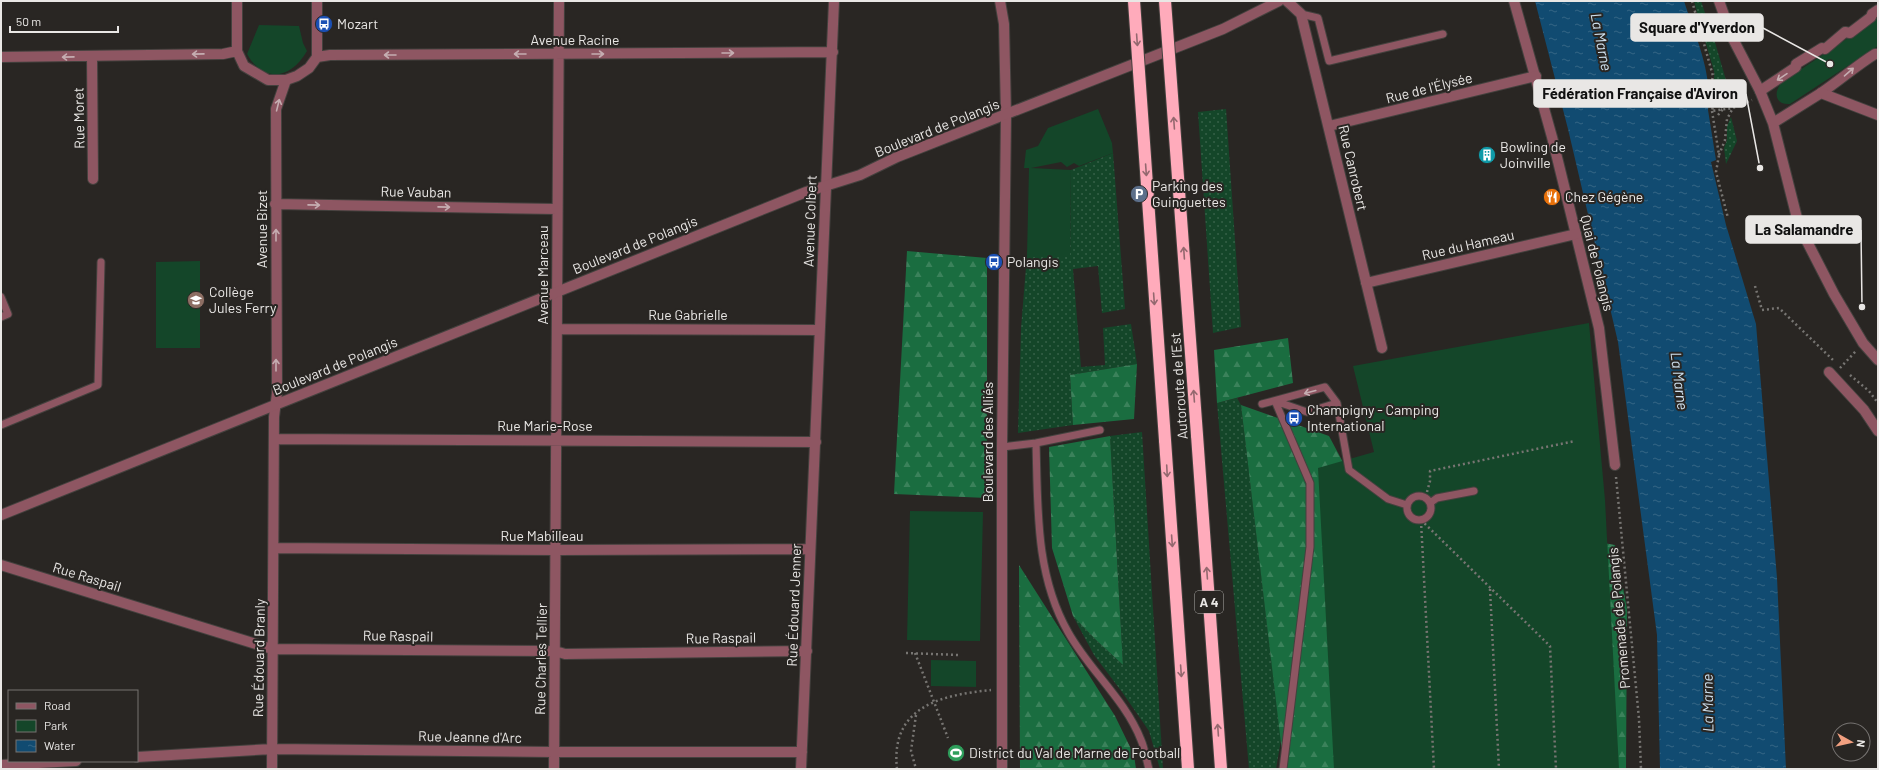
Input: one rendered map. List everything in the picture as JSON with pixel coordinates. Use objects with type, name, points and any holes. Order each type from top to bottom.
[{"type":"highway","name":"Autoroute de l’Est","points":[[1134,1],[1188,769]]},
{"type":"highway","name":"Autoroute de l’Est","points":[[1165,1],[1221,769]]},
{"type":"street","points":[[237,1],[237,51],[244,66],[255,74],[268,80],[286,80],[297,76],[309,68],[317,57],[317,1]]},
{"type":"street","name":"Avenue Marceau","points":[[556,550],[556,209],[559,1]]},
{"type":"street","name":"Avenue Colbert","points":[[816,442],[819,330],[825,184],[833,52],[834,1]]},
{"type":"street","name":"Boulevard des Alliés","points":[[1000,1],[1004,24],[1006,115],[1002,448],[1002,769]]},
{"type":"street","name":"Boulevard de Polangis","points":[[1,515],[825,184],[860,175],[897,157],[1223,29],[1279,1]]},
{"type":"street","points":[[1287,1],[1301,14]]},
{"type":"street","name":"Quai de Polangis","points":[[1514,1],[1536,76],[1599,328],[1615,465]]},
{"type":"street","points":[[1719,1],[1732,37],[1760,91],[1773,123],[1799,226],[1834,294],[1863,343],[1878,360]]},
{"type":"street","points":[[1760,91],[1796,67],[1796,64],[1822,48],[1825,49],[1845,32],[1850,33],[1878,10]]},
{"type":"street","name":"Rue Canrobert","points":[[1301,14],[1382,348]]},
{"type":"street","points":[[1,57],[223,54],[237,51]]},
{"type":"street","name":"Avenue Racine","points":[[317,57],[330,55],[833,52]]},
{"type":"street","points":[[1773,123],[1821,93],[1874,54],[1878,54]]},
{"type":"street","name":"Rue Moret","points":[[92,56],[93,179]]},
{"type":"street","name":"Rue de l'Élysée","points":[[1329,126],[1536,76]]},
{"type":"street","name":"Avenue Bizet","points":[[274,548],[274,439],[276,404],[276,109],[286,80]]},
{"type":"street","points":[[1821,93],[1878,115]]},
{"type":"street","name":"Rue Vauban","points":[[276,204],[556,209]]},
{"type":"street","name":"Rue du Hameau","points":[[1366,283],[1576,234]]},
{"type":"street","name":"Rue Gabrielle","points":[[557,329],[819,330]]},
{"type":"street","points":[[1828,372],[1864,410],[1878,431]]},
{"type":"street","name":"Rue Marie-Rose","points":[[274,439],[816,442]]},
{"type":"street","name":"Rue Édouard Jenner","points":[[801,769],[816,442]]},
{"type":"street","name":"Rue Mabilleau","points":[[274,548],[556,550],[810,549]]},
{"type":"street","name":"Rue Édouard Branly","points":[[272,769],[274,548]]},
{"type":"street","name":"Rue Charles Tellier","points":[[554,769],[556,550]]},
{"type":"street","name":"Rue Raspail","points":[[1,565],[272,649],[555,651],[565,654],[807,651]]},
{"type":"street","name":"Rue Jeanne d'Arc","points":[[138,757],[272,750],[802,752]]},
{"type":"street","points":[[1,765],[57,762]]},
{"type":"lane","points":[[1301,14],[1318,18],[1329,61],[1443,34]]},
{"type":"lane","points":[[1,425],[98,385],[101,262]]},
{"type":"lane","points":[[1,297],[8,314],[1,317]]},
{"type":"lane","points":[[1262,404],[1325,387],[1337,403],[1350,470],[1388,499],[1407,505]]},
{"type":"lane","points":[[1275,401],[1307,412],[1337,403]]},
{"type":"lane","points":[[1275,401],[1310,483],[1310,547],[1283,769]]},
{"type":"lane","points":[[1002,448],[1036,443],[1100,430]]},
{"type":"lane","points":[[1036,443],[1041,548],[1045,574],[1055,604],[1068,633],[1129,715],[1142,740],[1148,769]]},
{"type":"lane","points":[[1427,500],[1431,511],[1428,516],[1421,520],[1416,520],[1409,516],[1407,505],[1409,500],[1415,496],[1427,500],[1474,491]]},
{"type":"path","points":[[1692,1],[1713,76],[1711,90],[1714,100],[1712,111],[1716,116],[1719,155]]},
{"type":"path","points":[[1699,26],[1709,23]]},
{"type":"path","points":[[1714,100],[1719,103],[1723,109]]},
{"type":"path","points":[[1712,111],[1733,108],[1752,100]]},
{"type":"path","points":[[1728,218],[1716,172],[1719,155],[1725,140],[1728,119],[1733,108]]},
{"type":"path","points":[[1716,116],[1723,109]]},
{"type":"path","points":[[1755,286],[1762,310],[1779,308],[1840,368],[1869,391],[1878,403]]},
{"type":"path","points":[[1840,368],[1863,343]]},
{"type":"path","points":[[1427,500],[1430,471],[1575,441]]},
{"type":"path","name":"Promenade de Polangis","points":[[1615,465],[1639,719],[1641,769]]},
{"type":"path","points":[[1421,520],[1550,646],[1556,769]]},
{"type":"path","points":[[1421,520],[1434,769]]},
{"type":"path","points":[[1490,588],[1499,769]]},
{"type":"path","points":[[906,653],[958,655]]},
{"type":"path","points":[[915,654],[948,738]]},
{"type":"path","points":[[897,769],[897,755],[901,735],[905,725],[916,714],[933,701],[961,693],[989,690]]},
{"type":"path","points":[[916,714],[911,751],[916,769]]},
{"type":"green space","points":[[1694,1],[1701,1],[1708,22],[1700,24]]},
{"type":"green space","points":[[1878,18],[1878,46],[1790,104],[1785,104],[1779,100],[1777,97],[1777,90],[1782,82]]},
{"type":"green space","points":[[259,25],[299,26],[303,43],[307,51],[293,68],[277,74],[269,74],[254,64],[247,54]]},
{"type":"green space","points":[[1710,25],[1732,101],[1723,104],[1722,100],[1715,97],[1714,71],[1701,27]]},
{"type":"green space","points":[[1098,109],[1112,143],[1113,153],[1079,166],[1074,163],[1067,167],[1061,162],[1031,168],[1071,170],[1070,255],[1027,255],[1029,168],[1024,168],[1026,150],[1038,146],[1048,128]]},
{"type":"green space","points":[[1226,109],[1241,327],[1213,333],[1198,112]]},
{"type":"green space","points":[[1731,117],[1737,141],[1726,164],[1724,148],[1727,140],[1727,126]]},
{"type":"green space","points":[[1113,153],[1125,309],[1102,313],[1098,266],[1073,269],[1081,367],[1105,365],[1103,328],[1131,324],[1137,364],[1070,375],[1073,425],[1018,433],[1021,328],[1027,255],[1070,255],[1071,170]]},
{"type":"green space","points":[[907,251],[987,258],[987,498],[894,494]]},
{"type":"green space","points":[[200,261],[200,348],[156,348],[156,262]]},
{"type":"green space","points":[[1589,323],[1605,500],[1619,769],[1334,769],[1318,468],[1374,452],[1353,366]]},
{"type":"green space","points":[[1288,338],[1293,383],[1217,403],[1214,350]]},
{"type":"green space","points":[[1137,364],[1134,419],[1073,425],[1070,375]]},
{"type":"green space","points":[[1237,398],[1241,405],[1281,740],[1276,769],[1249,769],[1217,403]]},
{"type":"green space","points":[[1241,405],[1329,436],[1369,511],[1389,769],[1284,769]]},
{"type":"green space","points":[[1142,432],[1163,769],[1160,769],[1149,731],[1094,655],[1073,616],[1123,665],[1110,436]]},
{"type":"green space","points":[[1110,436],[1123,665],[1073,616],[1052,548],[1049,447]]},
{"type":"green space","points":[[910,511],[983,512],[980,641],[907,640]]},
{"type":"green space","points":[[1598,542],[1615,545],[1627,609],[1626,769],[1603,769]]},
{"type":"green space","points":[[1019,565],[1115,716],[1134,755],[1136,769],[1020,769]]},
{"type":"green space","points":[[931,660],[976,661],[976,687],[931,686]]},
{"type":"water","name":"La Marne","points":[[1535,1],[1684,1],[1698,41],[1706,69],[1708,83],[1708,110],[1716,160],[1711,162],[1726,225],[1756,324],[1777,578],[1786,769],[1660,769],[1657,635],[1618,342],[1568,129]]},
{"type":"place","name":"Mozart","points":[[324,24]]},
{"type":"place","name":"Square d'Yverdon","points":[[1830,64]]},
{"type":"place","name":"Bowling de Joinville","points":[[1487,155]]},
{"type":"place","name":"Fédération Française d'Aviron","points":[[1760,168]]},
{"type":"place","name":"Parking des Guinguettes","points":[[1139,194]]},
{"type":"place","name":"Chez Gégène","points":[[1552,197]]},
{"type":"place","name":"Polangis","points":[[994,262]]},
{"type":"place","name":"Collège Jules Ferry","points":[[196,300]]},
{"type":"place","name":"La Salamandre","points":[[1862,307]]},
{"type":"place","name":"Champigny - Camping International","points":[[1294,418]]},
{"type":"place","name":"District du Val de Marne de Football","points":[[956,753]]}]
